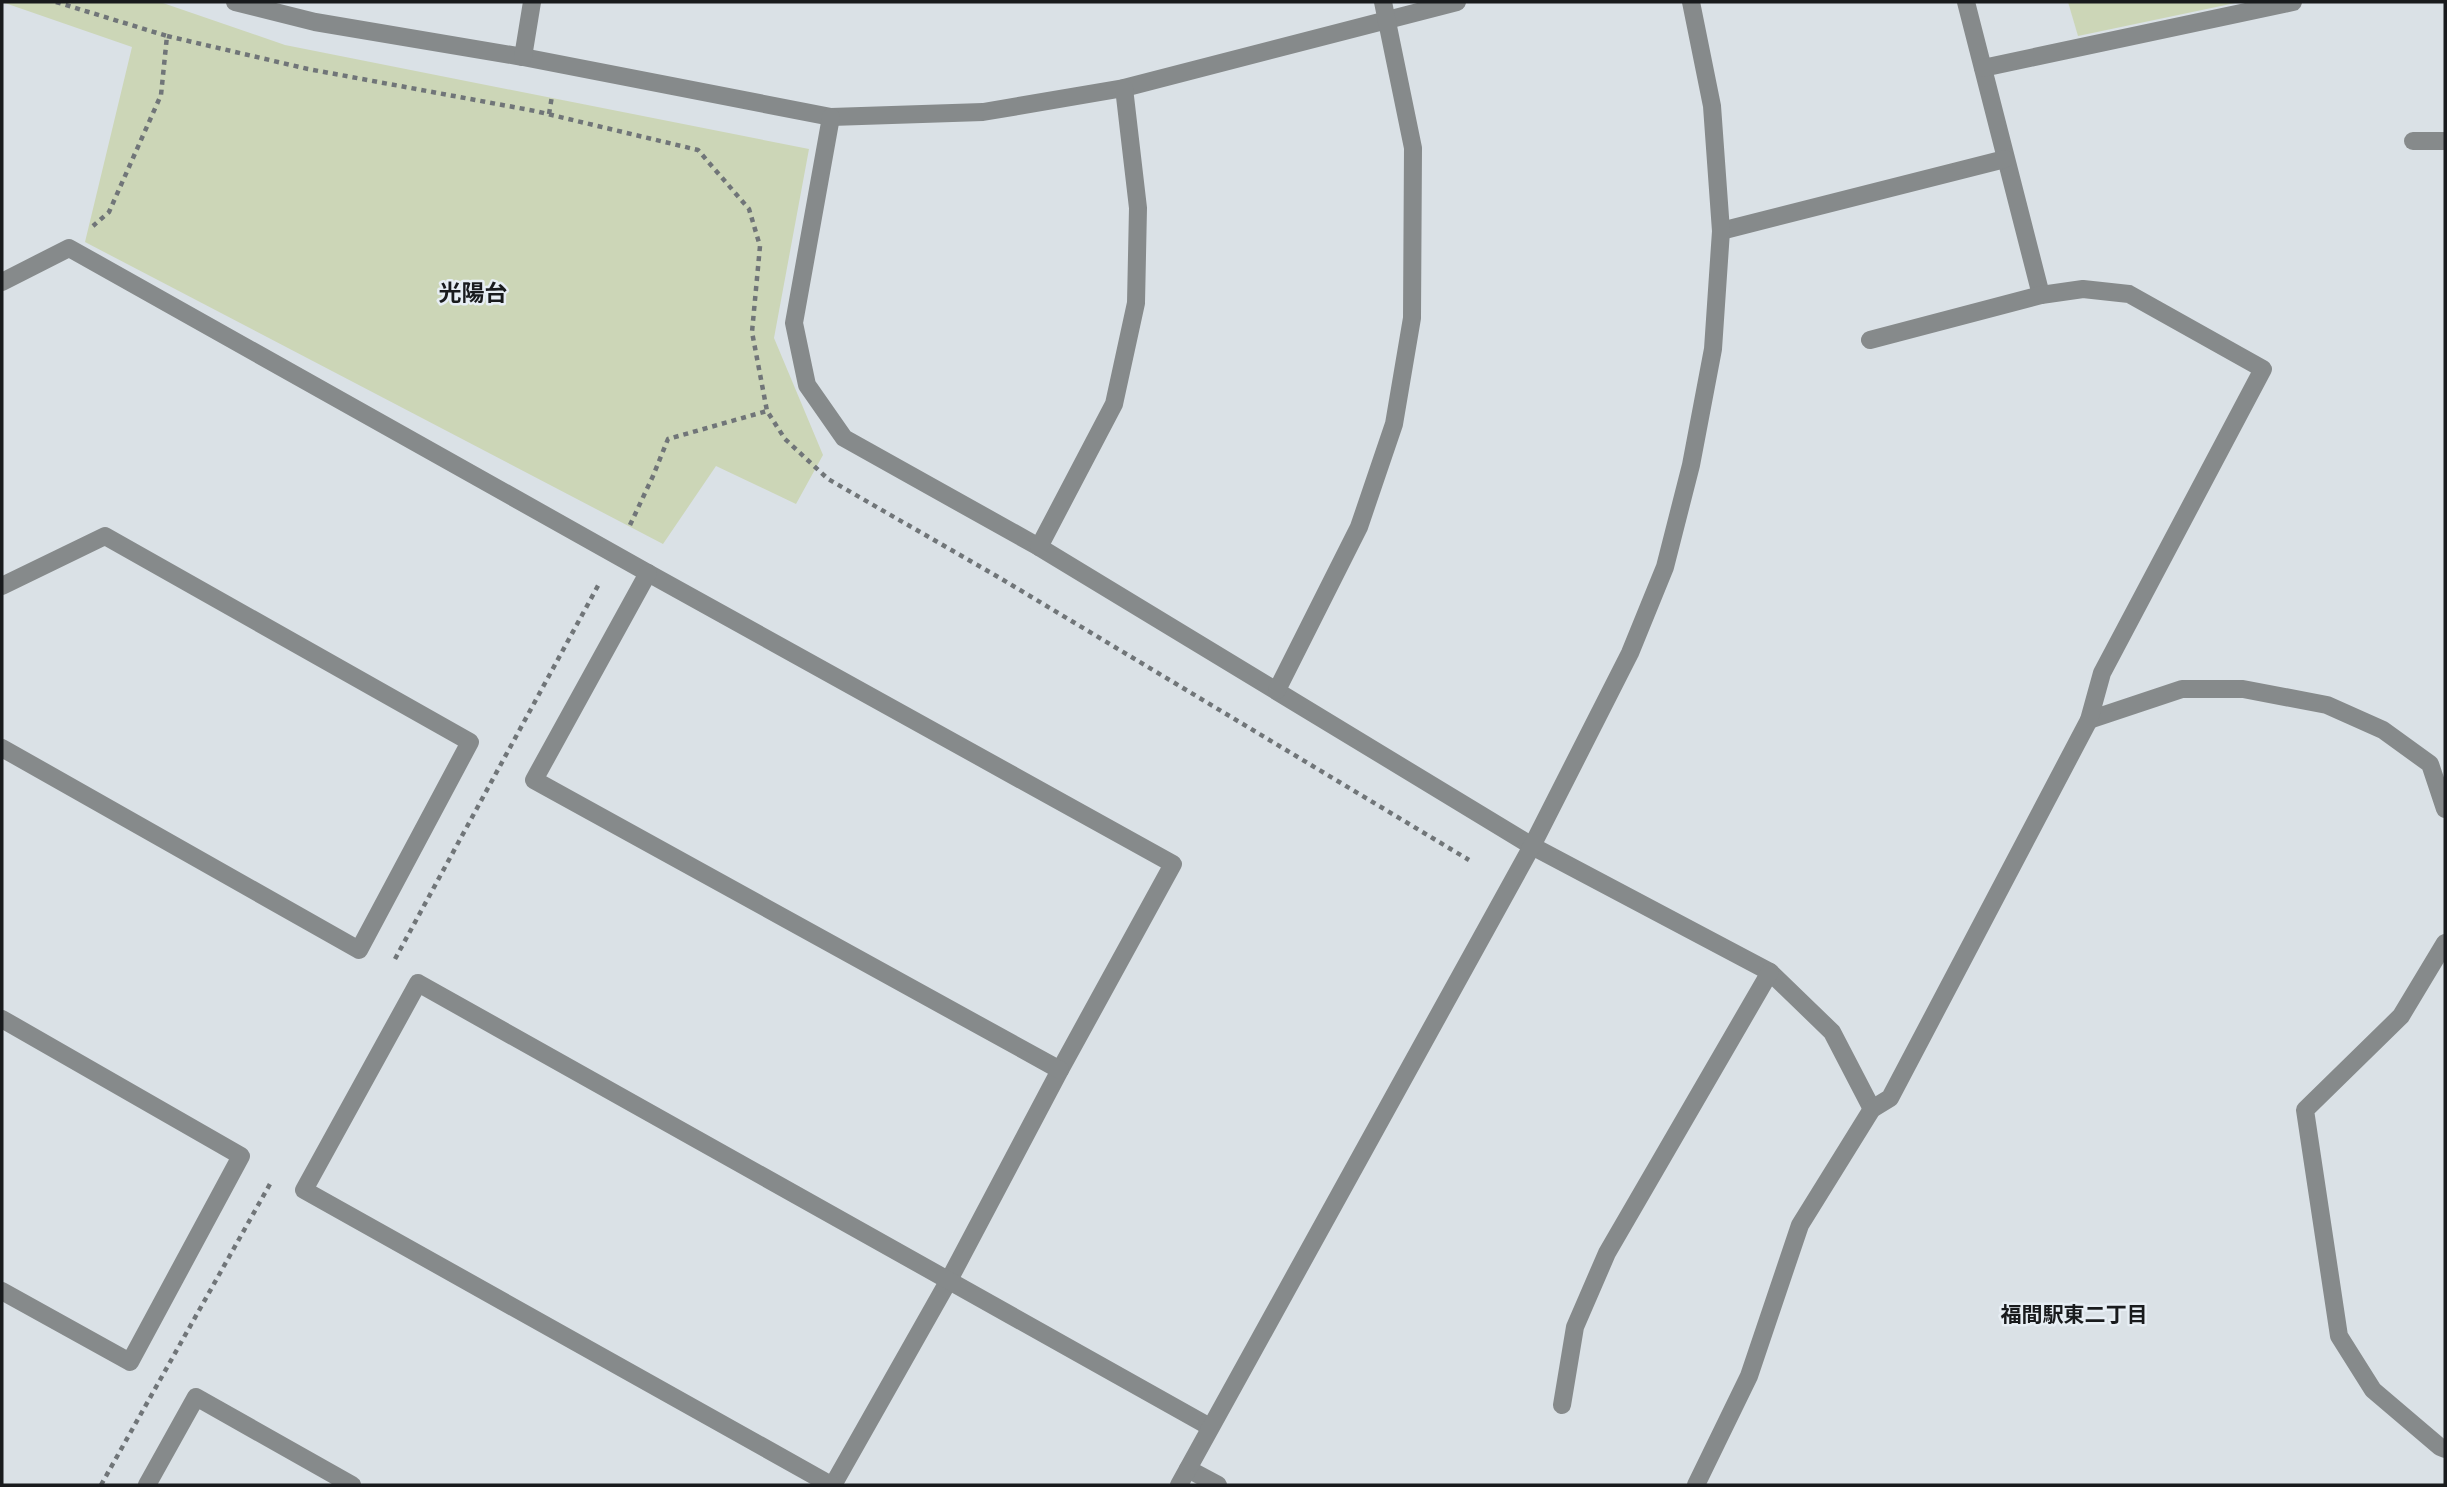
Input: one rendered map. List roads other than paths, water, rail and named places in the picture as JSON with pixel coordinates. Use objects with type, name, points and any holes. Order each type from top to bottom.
[{"type":"street","points":[[235,2],[315,22],[523,57],[831,117],[983,112],[1124,88],[1385,11],[1457,2]]},
{"type":"street","points":[[523,57],[532,2]]},
{"type":"street","points":[[1179,1485],[1532,846],[1630,653],[1665,567],[1691,465],[1713,349],[1721,231],[1712,106],[1691,2]]},
{"type":"street","points":[[1966,2],[2041,295]]},
{"type":"street","points":[[1983,68],[2293,2]]},
{"type":"street","points":[[1277,690],[1359,527],[1394,424],[1412,318],[1413,148],[1385,11]]},
{"type":"street","points":[[1039,547],[1114,404],[1136,303],[1138,208],[1124,88]]},
{"type":"street","points":[[831,117],[794,323],[807,385],[844,438],[1039,547],[1532,846],[1770,972],[1832,1032],[1872,1109]]},
{"type":"street","points":[[2413,141],[2445,141]]},
{"type":"street","points":[[1721,231],[2006,159]]},
{"type":"street","points":[[2,282],[69,248],[1173,864],[949,1280],[832,1485],[304,1190],[418,983],[949,1280],[1210,1427]]},
{"type":"street","points":[[1696,1485],[1749,1376],[1800,1225],[1872,1109],[1890,1098],[2089,720],[2102,673],[2263,369],[2129,294],[2083,289],[2041,295],[1870,340]]},
{"type":"street","points":[[2,586],[104,536],[470,741],[359,950],[2,748]]},
{"type":"street","points":[[648,573],[534,780],[1060,1070]]},
{"type":"street","points":[[2089,720],[2182,689],[2243,689],[2327,705],[2383,730],[2430,764],[2445,809]]},
{"type":"street","points":[[2444,1445],[2373,1390],[2339,1336],[2305,1110],[2401,1016],[2445,943]]},
{"type":"street","points":[[1562,1405],[1575,1327],[1606,1253],[1770,972]]},
{"type":"street","points":[[2,1019],[241,1156],[130,1362],[2,1291]]},
{"type":"street","points":[[147,1485],[195,1397],[352,1485]]},
{"type":"street","points":[[1188,1469],[1218,1485]]},
{"type":"district","name":"光陽台","points":[[473,292]]},
{"type":"district","name":"福間駅東二丁目","points":[[2074,1314]]}]
